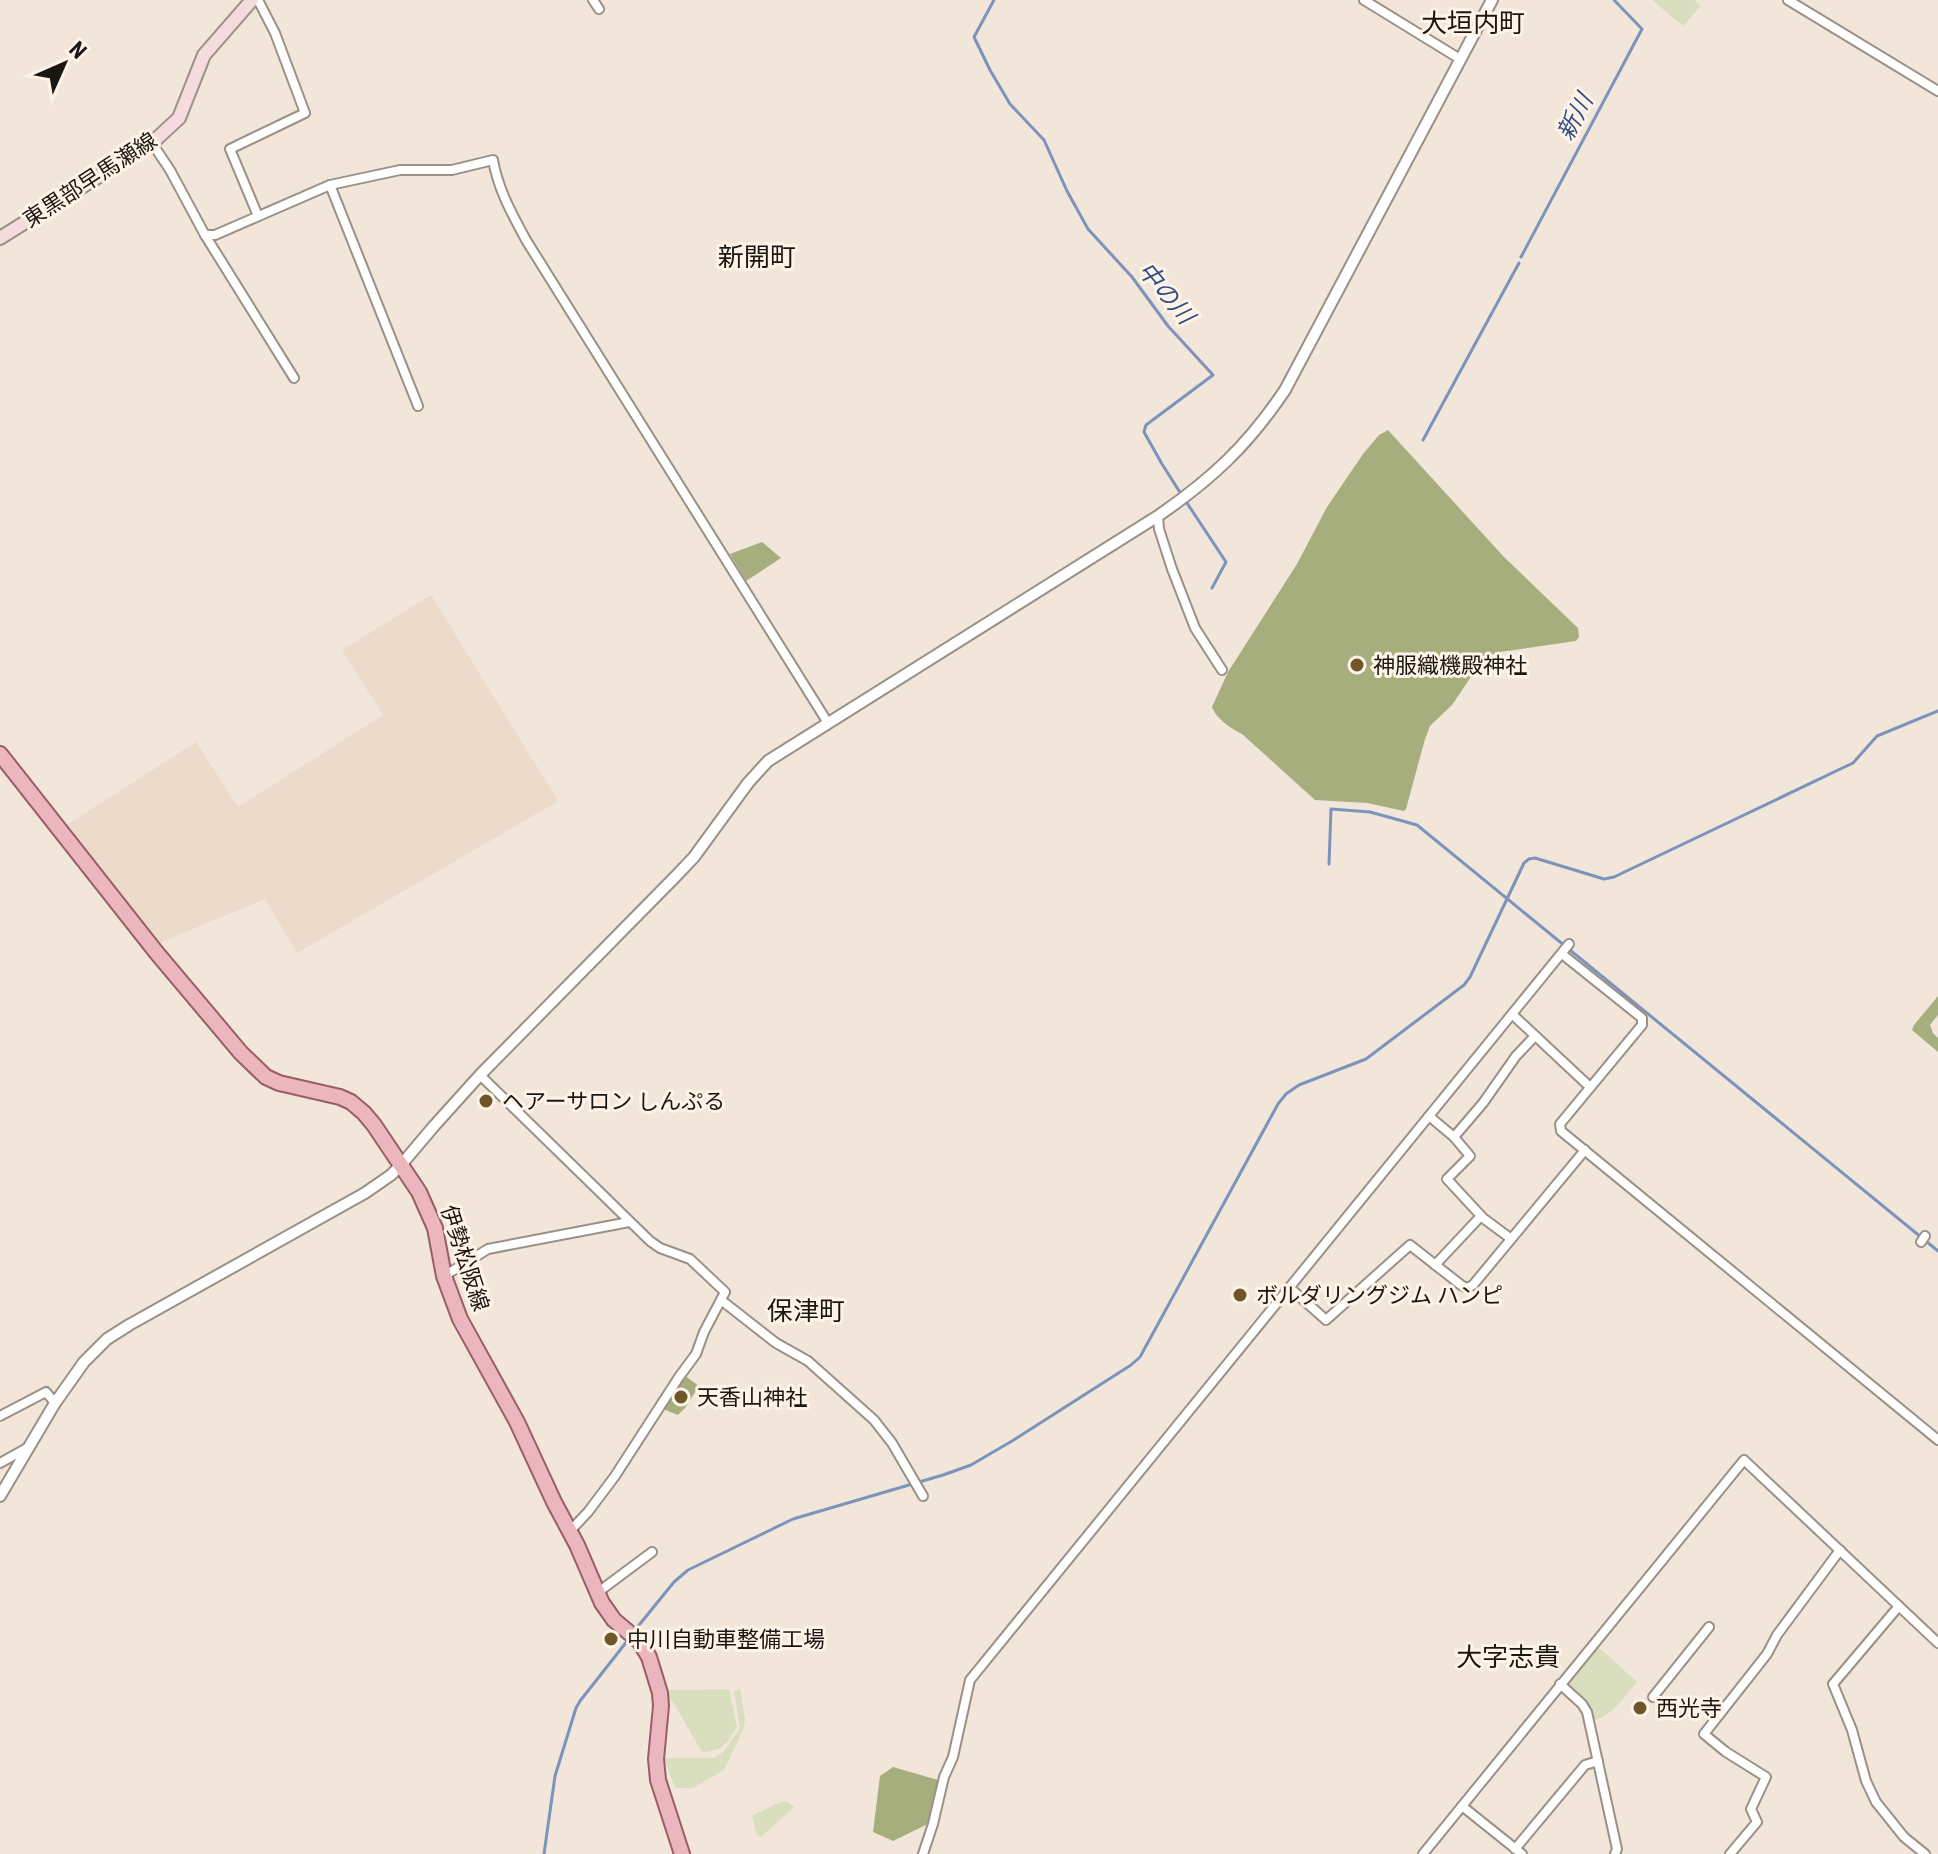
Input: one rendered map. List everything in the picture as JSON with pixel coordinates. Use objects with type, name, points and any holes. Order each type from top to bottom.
[{"type":"main road","name":"東黒部早馬瀬線","points":[[0,238],[152,143],[179,118],[204,55],[255,0]]},
{"type":"main road","name":"伊勢松阪線","points":[[0,754],[156,952],[251,1064],[279,1083],[351,1102],[374,1125],[419,1192],[435,1228],[444,1276],[460,1319],[517,1422],[597,1593],[608,1613],[644,1648],[658,1682],[661,1706],[656,1769],[682,1854]]},
{"type":"street","points":[[255,0],[275,33],[305,113],[230,149],[258,216]]},
{"type":"street","points":[[593,0],[599,9]]},
{"type":"street","points":[[1364,0],[1460,59]]},
{"type":"street","points":[[0,1496],[55,1403],[84,1362],[107,1339],[365,1193],[391,1175],[480,1075],[694,857],[761,768],[775,755],[1158,516],[1236,453],[1265,421],[1285,390],[1492,0]]},
{"type":"street","points":[[1788,0],[1938,91]]},
{"type":"street","points":[[152,143],[294,378]]},
{"type":"street","points":[[205,235],[215,235],[330,185],[400,170],[452,170],[493,160],[508,205],[526,240],[828,723]]},
{"type":"street","points":[[330,185],[418,406]]},
{"type":"street","points":[[1158,516],[1172,569],[1195,628],[1222,670]]},
{"type":"street","points":[[923,1854],[944,1777],[953,1757],[970,1680],[1565,950],[1642,1018],[1642,1025],[1560,1124],[1561,1131],[1938,1440]]},
{"type":"street","points":[[1513,1015],[1590,1087]]},
{"type":"street","points":[[1454,1137],[1535,1036]]},
{"type":"street","points":[[480,1075],[629,1222],[660,1248],[690,1259],[725,1292],[696,1354],[615,1476],[570,1531]]},
{"type":"street","points":[[1429,1116],[1454,1137],[1470,1156],[1447,1179],[1481,1216],[1510,1238]]},
{"type":"street","points":[[1290,1288],[1326,1320],[1410,1245],[1467,1288],[1473,1285],[1585,1150]]},
{"type":"street","points":[[1435,1265],[1481,1216]]},
{"type":"street","points":[[444,1276],[488,1249],[629,1222]]},
{"type":"street","points":[[721,1300],[776,1343],[808,1361],[877,1424],[892,1443],[923,1496]]},
{"type":"street","points":[[0,1416],[46,1392],[55,1403]]},
{"type":"street","points":[[0,1463],[30,1446]]},
{"type":"street","points":[[1423,1854],[1744,1460],[1938,1643]]},
{"type":"street","points":[[1730,1854],[1757,1822],[1751,1809],[1766,1777],[1704,1734],[1767,1654],[1777,1635],[1840,1550]]},
{"type":"street","points":[[597,1593],[652,1552]]},
{"type":"street","points":[[1899,1606],[1833,1684],[1876,1802],[1904,1837],[1925,1854]]},
{"type":"street","points":[[1653,1697],[1709,1627]]},
{"type":"street","points":[[1560,1684],[1587,1712],[1617,1849],[1615,1854]]},
{"type":"street","points":[[1462,1806],[1518,1851],[1585,1765],[1598,1761]]},
{"type":"shaded area","points":[[431,595],[557,799],[555,803],[297,953],[265,899],[157,944],[65,826],[196,742],[238,807],[383,715],[342,650]]},
{"type":"green space","points":[[1652,0],[1694,0],[1701,6],[1683,26]]},
{"type":"green space","points":[[1388,430],[1504,557],[1578,628],[1579,637],[1576,641],[1500,652],[1481,662],[1452,705],[1430,726],[1404,811],[1367,803],[1315,800],[1242,734],[1224,723],[1212,707],[1228,672],[1297,564],[1327,507],[1363,454],[1379,435]]},
{"type":"green space","points":[[762,542],[781,558],[746,581],[730,554]]},
{"type":"green space","points":[[1938,996],[1938,1015],[1930,1025],[1938,1038],[1938,1052],[1912,1030]]},
{"type":"green space","points":[[684,1375],[699,1386],[678,1415],[663,1409]]},
{"type":"green space","points":[[1595,1644],[1637,1682],[1605,1716],[1591,1720],[1563,1684]]},
{"type":"green space","points":[[740,1688],[745,1720],[724,1770],[693,1788],[675,1788],[664,1758],[714,1758],[723,1752],[740,1728],[734,1692]]},
{"type":"green space","points":[[729,1689],[737,1727],[719,1748],[702,1752],[669,1699],[668,1690]]},
{"type":"green space","points":[[893,1767],[938,1780],[930,1823],[893,1841],[873,1832],[880,1776]]},
{"type":"green space","points":[[786,1801],[794,1807],[761,1837],[757,1835],[752,1816]]},
{"type":"waterway","name":"中の川","points":[[994,0],[974,37],[990,70],[1010,104],[1044,140],[1088,229],[1213,375],[1146,425],[1144,432],[1181,494]]},
{"type":"waterway","name":"新川","points":[[1521,257],[1642,29],[1614,0]]},
{"type":"waterway","name":"新川","points":[[1423,440],[1519,263]]},
{"type":"waterway","name":"中の川","points":[[1185,500],[1226,562],[1212,588]]},
{"type":"waterway","points":[[635,1630],[674,1582],[688,1570],[793,1519],[971,1465],[1131,1365],[1140,1357],[1278,1104],[1299,1085],[1366,1059],[1464,985],[1524,863],[1529,859],[1535,858],[1604,879],[1614,877],[1853,763],[1877,736],[1938,711]]},
{"type":"waterway","points":[[1329,864],[1331,809],[1370,812],[1417,825],[1938,1251]]},
{"type":"waterway","points":[[544,1854],[555,1776],[576,1708],[628,1640]]},
{"type":"place","name":"神服織機殿神社","points":[[1357,665]]},
{"type":"place","name":"ヘアーサロン しんぷる","points":[[486,1101]]},
{"type":"place","name":"ボルダリングジム ハンピ","points":[[1240,1295]]},
{"type":"place","name":"天香山神社","points":[[681,1397]]},
{"type":"place","name":"中川自動車整備工場","points":[[611,1639]]},
{"type":"place","name":"西光寺","points":[[1640,1708]]},
{"type":"district","name":"大垣内町","points":[[1473,23]]},
{"type":"district","name":"新開町","points":[[757,257]]},
{"type":"district","name":"保津町","points":[[806,1311]]},
{"type":"district","name":"大字志貴","points":[[1508,1657]]}]
